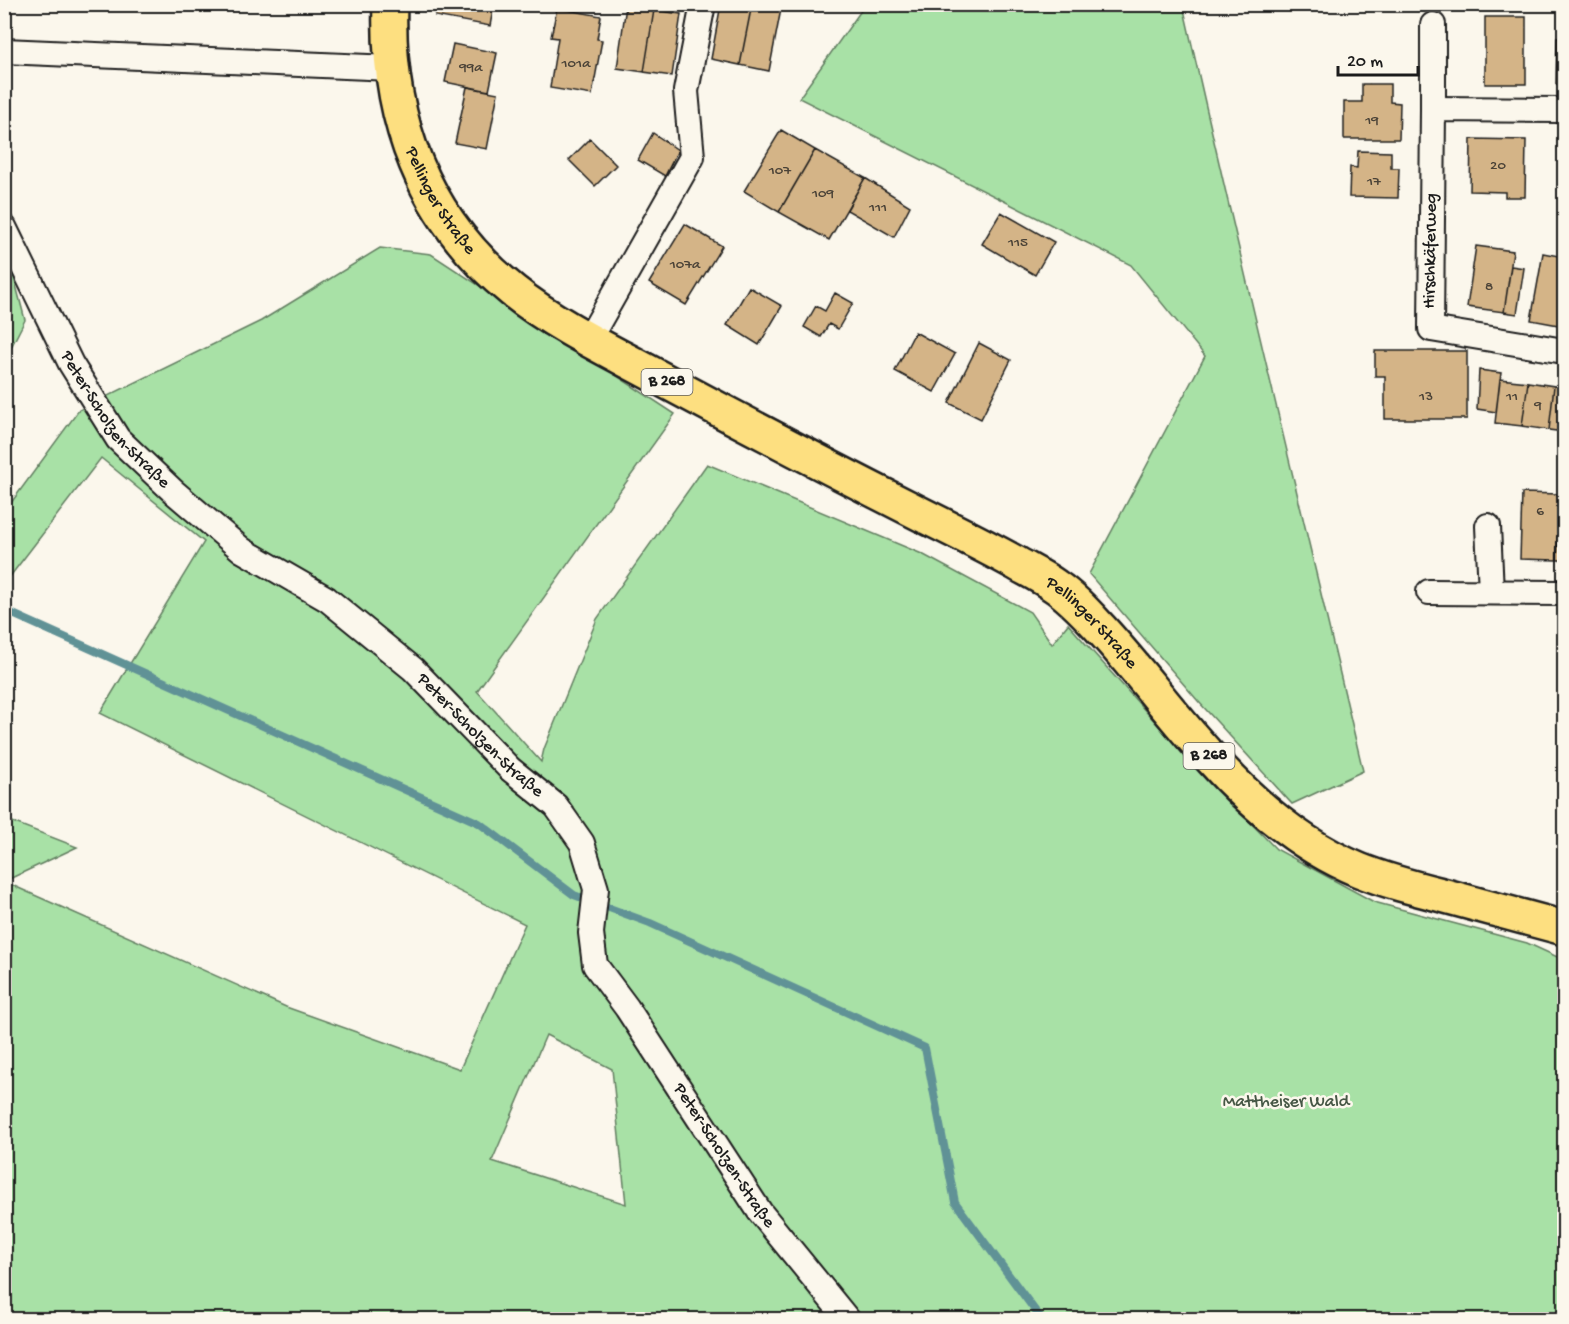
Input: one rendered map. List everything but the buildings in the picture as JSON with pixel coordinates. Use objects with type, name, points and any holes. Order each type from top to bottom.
[{"type":"main road","name":"Pellinger Straße","points":[[390,4],[391,68],[405,133],[419,170],[430,194],[457,234],[515,293],[588,339],[754,429],[983,545],[1057,586],[1120,650],[1207,755],[1253,802],[1281,825],[1316,848],[1356,869],[1395,883],[1564,928]]},
{"type":"street","points":[[588,339],[692,157],[686,91],[702,4]]},
{"type":"street","name":"Hirschkäferweg","points":[[1433,25],[1431,329],[1564,351]]},
{"type":"street","points":[[4,51],[391,68]]},
{"type":"street","points":[[1433,109],[1564,110]]},
{"type":"street","name":"Peter-Scholzen-Straße","points":[[4,227],[71,364],[118,439],[174,492],[242,550],[327,599],[413,669],[510,769],[556,806],[582,843],[596,889],[591,933],[595,965],[627,1008],[760,1212],[848,1320]]},
{"type":"street","points":[[1488,526],[1491,592]]},
{"type":"street","points":[[1429,592],[1564,593]]},
{"type":"green space","points":[[865,5],[1183,5],[1363,771],[1292,804],[1198,701],[1089,574],[1205,356],[1131,265],[799,98]]},
{"type":"green space","points":[[4,239],[25,320],[5,359],[4,359]]},
{"type":"green space","name":"Mattheiser Wald","points":[[380,248],[431,254],[675,414],[477,691],[541,762],[544,749],[597,619],[707,464],[922,554],[1030,612],[1052,644],[1068,624],[1182,752],[1276,849],[1374,902],[1527,943],[1564,960],[1564,1319],[5,1319],[5,882],[286,1007],[460,1069],[525,924],[100,713],[204,542],[101,458],[5,583],[5,511],[79,410],[261,321]],"holes":[[[546,1035],[612,1069],[626,1204],[492,1161]]]},
{"type":"green space","points":[[5,819],[77,847],[5,881]]},
{"type":"waterway","points":[[4,610],[479,823],[574,895],[650,923],[925,1048],[955,1202],[1042,1320]]}]
